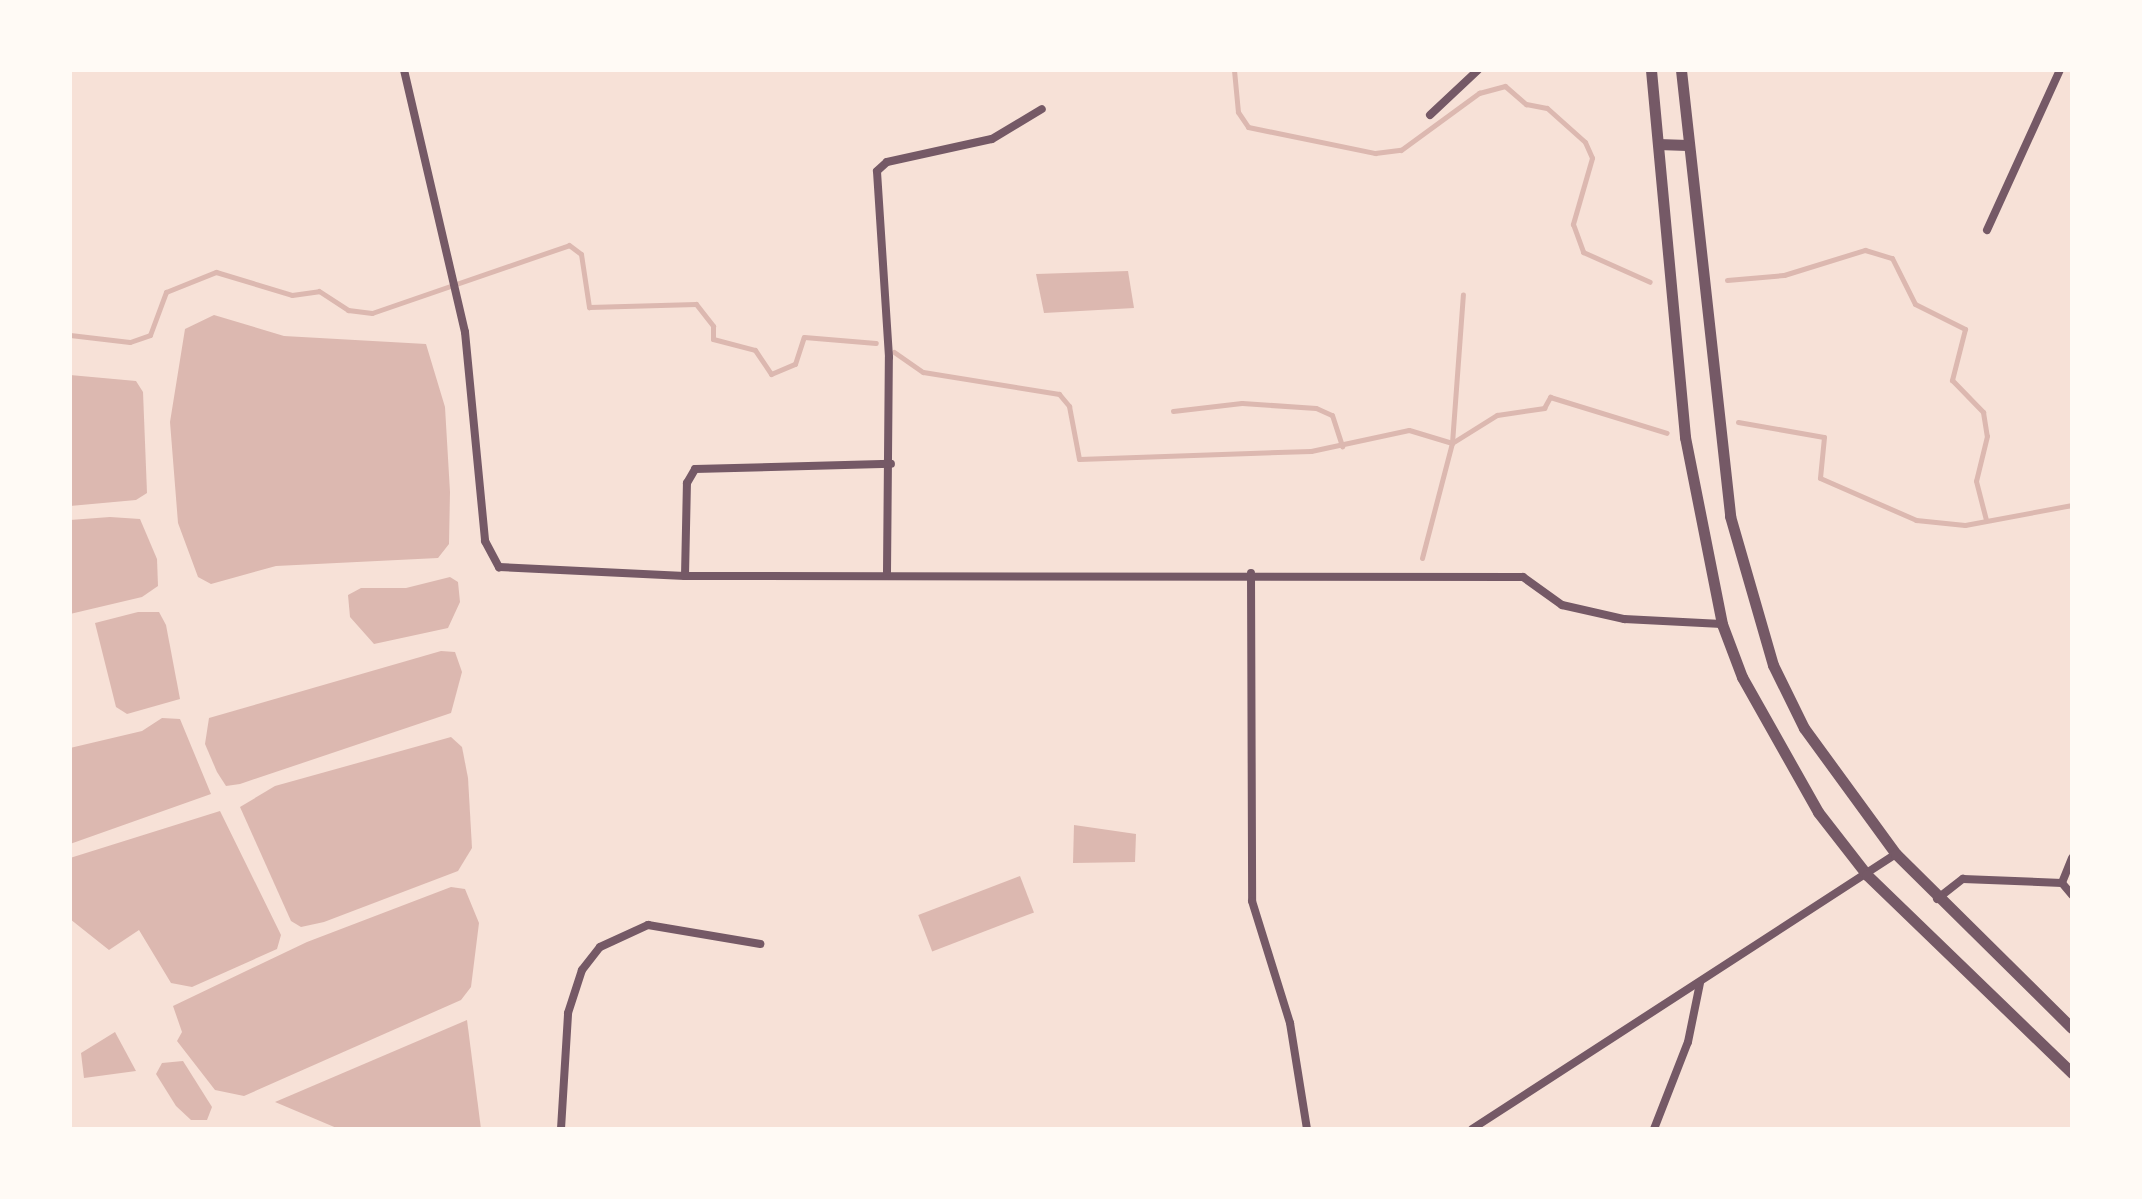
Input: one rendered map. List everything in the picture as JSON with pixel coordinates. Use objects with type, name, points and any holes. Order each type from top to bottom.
[{"type":"street","points":[[404,70],[456,295],[489,557],[515,572],[685,576],[887,572],[1523,577],[1562,605],[1624,619],[1722,624]]},
{"type":"street","points":[[1430,115],[1478,70]]},
{"type":"street","points":[[1651,70],[1685,437],[1722,624],[1773,740],[1867,875],[2072,1073]]},
{"type":"street","points":[[1681,70],[1718,434],[1753,609],[1804,728],[1896,854],[1937,900],[2072,1028]]},
{"type":"street","points":[[1987,230],[2060,70]]},
{"type":"street","points":[[887,572],[891,464],[877,171],[887,162],[992,139],[1042,109]]},
{"type":"street","points":[[1658,144],[1687,145]]},
{"type":"street","points":[[685,576],[687,483],[695,469],[891,464]]},
{"type":"street","points":[[1251,573],[1252,901],[1290,1023],[1307,1129]]},
{"type":"street","points":[[1472,1129],[1896,854]]},
{"type":"street","points":[[2062,883],[2072,858]]},
{"type":"street","points":[[1937,900],[1963,879],[2062,883],[2072,895]]},
{"type":"street","points":[[561,1129],[568,1013],[582,970],[600,947],[648,925],[760,944]]},
{"type":"street","points":[[1654,1129],[1688,1042],[1700,983]]},
{"type":"shaded area","points":[[1128,271],[1134,308],[1044,313],[1036,274]]},
{"type":"shaded area","points":[[214,315],[284,336],[426,344],[445,407],[450,492],[449,544],[438,558],[276,566],[211,584],[198,577],[178,523],[170,422],[185,329]]},
{"type":"shaded area","points":[[70,375],[136,381],[143,392],[147,493],[136,500],[70,506]]},
{"type":"shaded area","points":[[110,517],[140,519],[157,559],[158,586],[142,597],[70,614],[70,520]]},
{"type":"shaded area","points":[[450,577],[458,582],[460,602],[448,628],[374,644],[350,617],[348,595],[361,588],[406,588]]},
{"type":"shaded area","points":[[138,612],[159,612],[166,625],[180,699],[127,714],[116,707],[95,623]]},
{"type":"shaded area","points":[[441,651],[455,652],[462,672],[451,713],[240,784],[226,786],[217,772],[205,744],[209,718]]},
{"type":"shaded area","points":[[162,718],[180,719],[211,794],[70,844],[70,748],[142,731]]},
{"type":"shaded area","points":[[451,737],[462,747],[468,778],[472,848],[458,871],[324,922],[301,927],[291,921],[240,807],[275,786]]},
{"type":"shaded area","points":[[220,811],[281,935],[277,949],[192,987],[171,983],[139,930],[109,950],[70,919],[70,858]]},
{"type":"shaded area","points":[[1074,825],[1136,834],[1135,862],[1073,863]]},
{"type":"shaded area","points":[[1020,876],[1034,912],[932,951],[918,915]]},
{"type":"shaded area","points":[[451,887],[465,889],[479,923],[471,987],[461,1000],[244,1096],[215,1090],[177,1041],[182,1032],[173,1006],[307,942]]},
{"type":"shaded area","points":[[467,1020],[481,1129],[339,1129],[275,1102]]},
{"type":"shaded area","points":[[115,1032],[136,1071],[84,1078],[81,1053]]},
{"type":"shaded area","points":[[183,1061],[212,1107],[207,1120],[191,1120],[176,1106],[156,1074],[162,1063]]},
{"type":"waterway","points":[[1234,70],[1238,112],[1248,127],[1375,153],[1401,150],[1479,93],[1505,86],[1526,104],[1547,108],[1585,142],[1592,158],[1573,224],[1583,252],[1650,282]]},
{"type":"waterway","points":[[70,335],[130,342],[150,335],[166,292],[216,272],[292,295],[319,291],[348,310],[372,313],[569,245],[581,254],[589,307],[696,304],[713,326],[713,339],[755,350],[771,374],[795,364],[804,337],[876,343]]},
{"type":"waterway","points":[[1727,280],[1784,275],[1865,250],[1892,258],[1915,304],[1965,329],[1952,380],[1983,412],[1987,436],[1976,481],[1986,520]]},
{"type":"waterway","points":[[1422,558],[1452,443],[1463,294]]},
{"type":"waterway","points":[[894,352],[923,372],[1059,394],[1069,406],[1079,459],[1311,451],[1409,430],[1452,443],[1497,415],[1544,408],[1550,397],[1667,433]]},
{"type":"waterway","points":[[1173,411],[1242,403],[1316,408],[1332,415],[1342,446]]},
{"type":"waterway","points":[[1738,422],[1824,437],[1820,478],[1916,520],[1965,525],[2072,505]]}]
